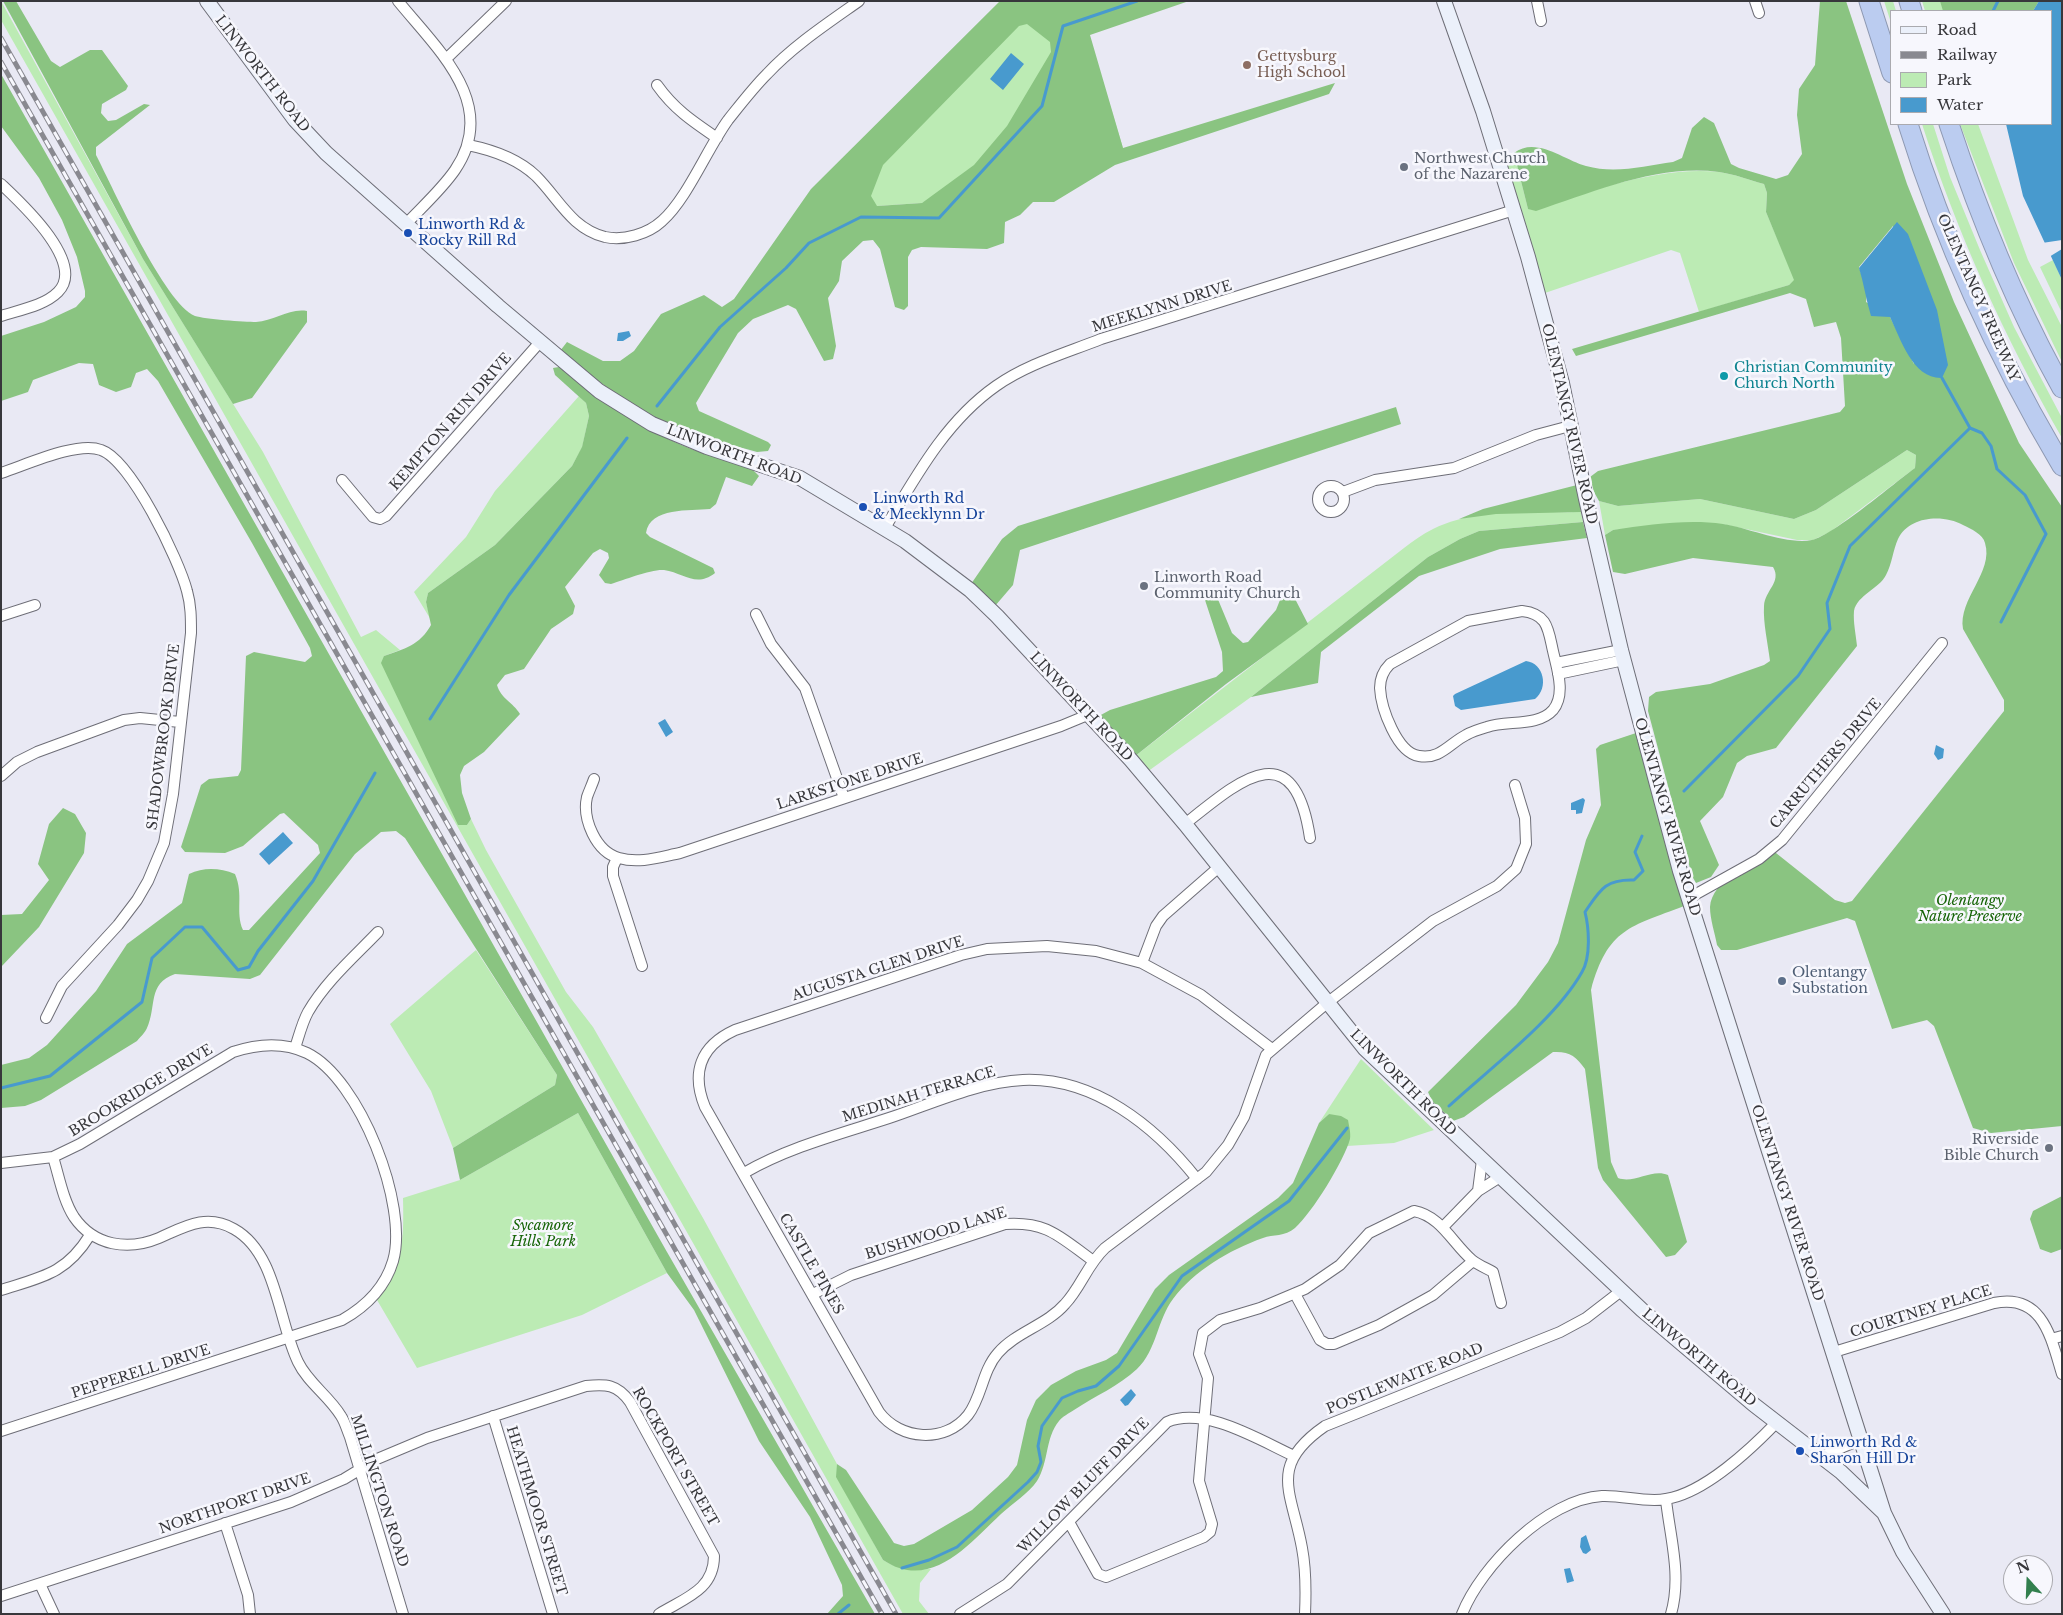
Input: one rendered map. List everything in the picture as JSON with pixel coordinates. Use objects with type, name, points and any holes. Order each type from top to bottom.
[{"type":"highway","points":[[1869,1],[1890,67]]},
{"type":"highway","name":"OLENTANGY FREEWAY","points":[[1908,125],[1940,213],[1972,291],[2018,386],[2062,466]]},
{"type":"highway","points":[[1949,125],[1969,184],[2006,276],[2062,388]]},
{"type":"main road","name":"LINWORTH ROAD","points":[[207,1],[295,120],[326,153],[540,342],[599,391],[652,424],[707,447],[800,478],[885,528],[970,590],[1090,714],[1185,824],[1364,1049],[1621,1291],[1676,1340],[1822,1456],[1884,1513]]},
{"type":"main road","name":"OLENTANGY RIVER ROAD","points":[[1444,1],[1483,111],[1514,210],[1554,350],[1623,655],[1650,761],[1689,898],[1884,1513],[1903,1552],[1942,1614]]},
{"type":"street","points":[[398,1],[454,69],[468,100],[471,114],[468,144],[456,170],[406,224]]},
{"type":"street","points":[[446,59],[506,1]]},
{"type":"street","points":[[468,144],[501,154],[536,176],[569,216],[589,231],[605,237],[623,238],[649,230],[662,222],[673,209],[717,138],[767,73],[859,1]]},
{"type":"street","points":[[1537,1],[1541,21]]},
{"type":"street","points":[[1755,1],[1758,13]]},
{"type":"street","points":[[657,85],[680,112],[717,138]]},
{"type":"street","points":[[1,184],[47,231],[61,261],[64,281],[58,292],[37,305],[1,316]]},
{"type":"street","name":"MEEKLYNN DRIVE","points":[[885,528],[917,474],[948,431],[966,411],[997,385],[1037,364],[1101,339],[1514,210]]},
{"type":"street","name":"KEMPTON RUN DRIVE","points":[[342,480],[373,517],[380,519],[399,502],[540,342]]},
{"type":"street","points":[[1343,492],[1375,480],[1454,468],[1536,436],[1570,426]]},
{"type":"street","name":"SHADOWBROOK DRIVE","points":[[1,473],[74,450],[88,448],[101,450],[115,458],[127,470],[172,550],[187,589],[191,610],[191,632],[173,794],[164,843],[148,881],[118,925],[62,986],[46,1018]]},
{"type":"street","points":[[1,616],[35,605]]},
{"type":"street","points":[[1522,612],[1533,613],[1546,624],[1558,674],[1559,697],[1552,711],[1546,716],[1538,719],[1488,726],[1465,735],[1446,750],[1429,757],[1411,754],[1400,746],[1382,697],[1381,679],[1390,664],[1453,627],[1468,621],[1522,612]]},
{"type":"street","points":[[756,614],[771,644],[805,688],[844,798]]},
{"type":"street","name":"CARRUTHERS DRIVE","points":[[1689,898],[1759,859],[1782,840],[1942,643]]},
{"type":"street","points":[[1556,663],[1623,655]]},
{"type":"street","points":[[1558,674],[1623,655]]},
{"type":"street","name":"LARKSTONE DRIVE","points":[[617,858],[649,860],[680,853],[1061,726],[1090,714]]},
{"type":"street","points":[[1,776],[17,762],[36,752],[124,720],[140,718],[180,722]]},
{"type":"street","points":[[1185,824],[1232,786],[1265,775],[1277,775],[1286,778],[1299,792],[1307,814],[1310,838]]},
{"type":"street","points":[[594,779],[587,798],[587,816],[590,829],[605,850],[617,858],[613,867],[613,876],[642,966]]},
{"type":"street","points":[[1092,1260],[1118,1237],[1216,1162],[1244,1117],[1262,1062],[1272,1049],[1327,1003],[1433,922],[1497,886],[1516,869],[1526,844],[1525,818],[1515,785]]},
{"type":"street","points":[[1142,963],[1156,926],[1163,916],[1219,867]]},
{"type":"street","points":[[295,1048],[307,1013],[316,999],[336,975],[378,932]]},
{"type":"street","name":"AUGUSTA GLEN DRIVE","points":[[699,1072],[704,1054],[726,1034],[961,955],[1020,946],[1070,946],[1142,963],[1200,995],[1272,1049]]},
{"type":"street","name":"BROOKRIDGE DRIVE","points":[[1,1163],[52,1156],[80,1144],[233,1052],[257,1046],[295,1048]]},
{"type":"street","name":"PEPPERELL DRIVE","points":[[1,1431],[335,1323],[363,1306],[384,1281],[392,1262],[396,1239],[394,1211],[385,1172],[359,1110],[329,1069],[318,1060],[295,1048]]},
{"type":"street","name":"CASTLE PINES","points":[[699,1072],[699,1090],[705,1107],[885,1420],[910,1434],[932,1435],[957,1425],[968,1416],[996,1355],[1005,1346],[1066,1304],[1092,1260]]},
{"type":"street","name":"MEDINAH TERRACE","points":[[744,1173],[775,1156],[846,1132],[974,1090],[1023,1080],[1047,1081],[1072,1086],[1099,1096],[1123,1110],[1162,1140],[1176,1152],[1197,1178]]},
{"type":"street","points":[[1,1290],[44,1276],[66,1265],[90,1235],[74,1216],[52,1156]]},
{"type":"street","points":[[1478,1191],[1482,1160]]},
{"type":"street","points":[[1443,1227],[1478,1191],[1500,1177]]},
{"type":"street","points":[[1069,1522],[1098,1574],[1106,1577],[1204,1537],[1210,1532],[1212,1524],[1199,1481],[1206,1419],[1208,1378],[1199,1354],[1203,1332],[1220,1320],[1295,1294],[1340,1265],[1369,1233],[1408,1212],[1420,1212],[1443,1227],[1473,1261],[1493,1272],[1501,1303]]},
{"type":"street","name":"MILLINGTON ROAD","points":[[90,1235],[109,1243],[130,1245],[159,1238],[195,1222],[217,1222],[233,1228],[244,1235],[261,1254],[299,1365],[341,1415],[403,1614]]},
{"type":"street","name":"BUSHWOOD LANE","points":[[813,1294],[851,1275],[1005,1224],[1027,1222],[1048,1228],[1092,1260]]},
{"type":"street","points":[[1295,1294],[1320,1340],[1327,1344],[1334,1344],[1379,1325],[1433,1295],[1473,1261]]},
{"type":"street","name":"POSTLEWAITE ROAD","points":[[1305,1614],[1302,1550],[1288,1492],[1288,1474],[1294,1456],[1302,1443],[1325,1426],[1566,1329],[1586,1318],[1621,1291]]},
{"type":"street","name":"COURTNEY PLACE","points":[[1834,1352],[2004,1301],[2021,1303],[2040,1318],[2051,1339],[2062,1374]]},
{"type":"street","points":[[2051,1339],[2062,1336]]},
{"type":"street","name":"ROCKPORT STREET","points":[[586,1386],[606,1384],[616,1387],[624,1394],[709,1543],[714,1556],[714,1569],[709,1580],[700,1589],[659,1614]]},
{"type":"street","name":"NORTHPORT DRIVE","points":[[1,1596],[291,1502],[359,1471],[377,1459],[427,1438],[586,1386]]},
{"type":"street","name":"HEATHMOOR STREET","points":[[493,1416],[553,1614]]},
{"type":"street","name":"WILLOW BLUFF DRIVE","points":[[960,1614],[1007,1584],[1161,1427],[1175,1419],[1206,1419],[1232,1428],[1294,1456]]},
{"type":"street","points":[[1462,1614],[1469,1596],[1483,1576],[1506,1550],[1534,1527],[1564,1507],[1601,1496],[1666,1500],[1703,1483],[1731,1464],[1777,1422]]},
{"type":"street","points":[[1822,1456],[1860,1440]]},
{"type":"street","points":[[1666,1500],[1676,1566],[1676,1589],[1671,1614]]},
{"type":"street","points":[[225,1524],[248,1595],[250,1614]]},
{"type":"street","points":[[40,1584],[54,1614]]},
{"type":"green space","points":[[1,1],[143,259],[263,452],[361,637],[376,630],[400,650],[384,656],[467,825],[471,819],[486,850],[566,992],[593,1027],[703,1218],[837,1464],[837,1477],[883,1560],[894,1566],[906,1569],[931,1569],[920,1583],[919,1601],[929,1614],[903,1614],[1,20]]},
{"type":"green space","points":[[3,1],[16,1],[51,61],[60,67],[90,50],[102,50],[128,86],[126,90],[102,104],[101,113],[108,121],[116,120],[144,104],[150,105],[96,147],[96,155],[155,268],[183,307],[195,316],[251,322],[263,321],[294,311],[307,311],[307,322],[252,398],[233,404],[143,259]]},
{"type":"green space","points":[[1000,1],[1189,1],[1090,35],[1123,148],[1335,83],[1329,94],[1115,165],[1054,202],[1033,202],[1020,215],[1005,222],[1004,243],[987,249],[921,247],[912,250],[908,257],[908,306],[904,310],[895,307],[880,249],[873,240],[863,241],[842,261],[839,281],[828,298],[836,346],[833,359],[824,361],[796,309],[788,305],[753,319],[738,333],[696,403],[699,411],[768,442],[771,445],[768,451],[757,452],[672,426],[614,392],[560,351],[567,342],[603,361],[620,361],[634,351],[661,314],[704,295],[722,307],[734,299],[811,189]],"holes":[[[1027,24],[1050,42],[1051,52],[1007,126],[974,165],[922,203],[877,206],[871,196],[883,165],[1019,26]]]},
{"type":"green space","points":[[1015,1],[1083,16],[1123,148],[922,203],[877,206],[836,200]]},
{"type":"green space","name":"Olentangy Nature Preserve","points":[[1820,1],[1846,1],[1907,184],[1954,302],[2019,443],[2062,507],[2062,1126],[1991,1133],[1973,1128],[1934,1026],[1927,1020],[1892,1029],[1855,921],[1847,918],[1737,950],[1721,950],[1717,945],[1711,916],[1712,897],[1717,889],[1733,874],[1771,852],[1776,853],[1835,900],[1845,903],[1852,901],[2004,711],[2004,700],[1963,629],[1966,607],[1985,564],[1984,540],[1973,530],[1946,519],[1927,519],[1903,531],[1896,543],[1890,566],[1883,580],[1856,605],[1854,620],[1857,646],[1776,748],[1747,756],[1737,763],[1723,797],[1700,821],[1719,865],[1711,877],[1696,883],[1692,876],[1648,711],[1649,697],[1656,692],[1710,684],[1764,665],[1770,661],[1764,606],[1776,577],[1775,572],[1773,567],[1693,558],[1625,574],[1613,572],[1605,535],[1613,530],[1640,526],[1695,522],[1723,524],[1791,540],[1812,540],[1849,519],[1915,468],[1916,455],[1907,450],[1816,510],[1794,519],[1700,499],[1618,506],[1599,501],[1594,492],[1590,477],[1598,471],[1840,412],[1845,406],[1841,338],[1836,322],[1814,327],[1806,299],[1790,293],[1576,356],[1572,349],[1789,285],[1794,280],[1766,212],[1767,193],[1764,184],[1719,172],[1672,172],[1626,181],[1536,211],[1528,209],[1514,153],[1523,148],[1541,148],[1586,166],[1608,169],[1673,162],[1682,158],[1692,128],[1704,117],[1714,123],[1731,164],[1776,179],[1788,175],[1802,154],[1797,115],[1799,89],[1815,65]],"holes":[[[1893,226],[1914,364],[1890,317],[1866,302],[1867,292],[1859,267]]]},
{"type":"green space","points":[[1884,1],[1893,1],[1896,10],[1890,10],[1890,20]]},
{"type":"green space","points":[[1922,1],[2039,1],[2034,10],[1925,10]]},
{"type":"green space","points":[[1940,1],[2039,1],[2034,10],[1943,10]]},
{"type":"green space","points":[[1,74],[667,1252],[875,1614],[827,1614],[843,1596],[842,1585],[810,1517],[759,1441],[694,1310],[667,1273],[578,1113],[460,1180],[453,1148],[555,1085],[557,1075],[405,838],[396,831],[381,832],[355,854],[260,975],[250,979],[175,974],[166,978],[156,990],[150,1020],[144,1033],[137,1041],[41,1100],[25,1106],[1,1108],[1,1065],[29,1058],[47,1045],[96,991],[127,944],[182,903],[189,874],[200,870],[212,869],[224,870],[235,874],[239,889],[241,923],[243,930],[249,930],[320,853],[318,845],[284,813],[280,814],[243,846],[225,853],[185,852],[181,847],[201,785],[209,779],[238,776],[241,770],[246,656],[254,652],[305,662],[312,656],[310,648],[252,543],[158,381],[147,369],[136,373],[131,387],[116,392],[99,385],[93,364],[79,363],[33,380],[28,392],[1,401],[1,336],[44,322],[76,307],[85,297],[85,291],[77,257],[62,220],[39,178],[1,126]]},
{"type":"green space","points":[[1922,125],[1933,125],[1950,177],[1980,250],[2014,327],[2062,418],[2062,438],[2021,362],[1984,284],[1936,165]]},
{"type":"green space","points":[[1960,125],[1978,125],[2028,260],[2062,327],[2062,362],[2014,263]]},
{"type":"green space","points":[[1514,153],[1528,209],[1598,188],[1648,176],[1673,173],[1719,172],[1764,184],[1767,193],[1766,212],[1795,280],[1789,285],[1699,312],[1680,253],[1671,250],[1545,293],[1505,157]]},
{"type":"green space","points":[[2053,260],[2062,280],[2062,313],[2040,267]]},
{"type":"green space","points":[[559,367],[626,415],[662,436],[700,452],[740,463],[759,476],[752,486],[726,477],[716,504],[710,509],[672,512],[655,519],[649,525],[646,533],[650,537],[713,568],[715,573],[708,577],[696,579],[659,570],[611,584],[605,583],[599,575],[609,558],[608,553],[600,549],[593,553],[565,587],[575,606],[573,614],[551,629],[524,669],[505,675],[497,685],[501,694],[520,714],[484,752],[464,766],[460,775],[462,793],[471,819],[467,825],[458,825],[381,663],[384,656],[417,642],[427,632],[431,625],[426,602],[428,593],[495,545],[572,466],[582,447],[589,416],[586,403],[555,375],[553,368]]},
{"type":"green space","points":[[579,396],[586,403],[589,416],[582,448],[572,466],[495,545],[428,593],[426,602],[431,620],[414,592],[466,537],[495,491]]},
{"type":"green space","points":[[1396,407],[1401,424],[1020,550],[1013,585],[995,606],[971,584],[1002,539],[1018,526]]},
{"type":"green space","points":[[1907,450],[1916,455],[1915,468],[1830,532],[1813,540],[1797,540],[1722,524],[1613,530],[1605,535],[1599,501],[1618,506],[1700,499],[1794,519],[1816,510]]},
{"type":"green space","points":[[1577,485],[1581,512],[1496,514],[1459,519],[1483,509]]},
{"type":"green space","points":[[1581,512],[1583,522],[1479,531],[1460,539],[1428,557],[1251,697],[1147,772],[1134,757],[1407,545],[1429,531],[1450,522],[1487,514]]},
{"type":"green space","points":[[1583,522],[1587,538],[1500,549],[1419,576],[1321,652],[1318,683],[1251,697],[1428,557],[1460,539],[1479,531]]},
{"type":"green space","points":[[1292,593],[1308,624],[1226,684],[1134,757],[1099,716],[1110,710],[1216,677],[1223,671],[1222,652],[1205,600],[1209,596],[1217,597],[1232,633],[1243,643],[1248,642],[1276,610],[1282,595]]},
{"type":"green space","points":[[1636,733],[1684,906],[1635,925],[1614,942],[1605,954],[1591,990],[1611,1162],[1618,1178],[1631,1179],[1656,1173],[1668,1175],[1687,1242],[1675,1255],[1666,1257],[1603,1180],[1598,1168],[1585,1069],[1575,1058],[1563,1052],[1553,1052],[1464,1117],[1453,1121],[1432,1101],[1428,1092],[1516,1005],[1548,962],[1558,943],[1586,840],[1601,805],[1596,749],[1600,745]]},
{"type":"green space","points":[[63,808],[75,814],[86,833],[84,853],[39,927],[1,967],[1,915],[22,914],[49,880],[38,864],[49,824]]},
{"type":"green space","points":[[476,950],[557,1075],[555,1085],[453,1148],[431,1091],[390,1024]]},
{"type":"green space","points":[[1361,1059],[1434,1130],[1394,1143],[1347,1146],[1350,1137],[1329,1114],[1319,1123]]},
{"type":"green space","name":"Sycamore Hills Park","points":[[578,1113],[667,1273],[582,1315],[417,1368],[377,1300],[386,1286],[400,1251],[403,1228],[403,1198],[460,1180]]},
{"type":"green space","points":[[1329,1114],[1341,1116],[1348,1120],[1350,1139],[1347,1149],[1327,1186],[1310,1211],[1295,1228],[1287,1233],[1250,1243],[1225,1255],[1191,1279],[1168,1307],[1144,1361],[1123,1381],[1060,1420],[1051,1435],[1044,1466],[1034,1485],[962,1550],[948,1560],[933,1567],[917,1571],[901,1568],[883,1560],[836,1477],[837,1464],[846,1470],[894,1543],[904,1546],[914,1544],[972,1510],[1008,1477],[1017,1465],[1027,1420],[1036,1400],[1051,1385],[1076,1371],[1106,1360],[1117,1353],[1155,1289],[1169,1275],[1278,1198],[1293,1183],[1319,1123]]},
{"type":"green space","points":[[2062,1196],[2062,1249],[2051,1253],[2040,1249],[2030,1219],[2033,1211]]},
{"type":"water","points":[[2039,1],[2062,1],[2062,280],[2023,196],[2006,125],[2053,125],[2053,10],[2034,10]]},
{"type":"water","points":[[1011,53],[1024,64],[1003,90],[990,79]]},
{"type":"water","points":[[1897,222],[1908,234],[1937,310],[1948,365],[1942,378],[1932,377],[1916,365],[1904,347],[1890,317],[1871,316],[1869,310],[1859,268]]},
{"type":"water","points":[[629,331],[631,336],[623,341],[617,341],[618,333]]},
{"type":"water","points":[[1526,661],[1537,666],[1542,677],[1542,689],[1535,699],[1461,710],[1455,706],[1453,696],[1455,694]]},
{"type":"water","points":[[665,719],[673,732],[666,737],[658,723]]},
{"type":"water","points":[[1936,745],[1944,749],[1943,758],[1938,760],[1934,754]]},
{"type":"water","points":[[1583,798],[1585,800],[1582,813],[1576,814],[1576,810],[1571,810],[1571,803]]},
{"type":"water","points":[[283,832],[293,843],[269,865],[259,854]]},
{"type":"water","points":[[1131,1389],[1136,1395],[1125,1406],[1120,1400]]},
{"type":"water","points":[[1586,1535],[1591,1550],[1586,1554],[1583,1553],[1580,1547],[1581,1538]]},
{"type":"water","points":[[1570,1568],[1574,1581],[1567,1583],[1564,1569]]},
{"type":"pier","points":[[2062,240],[2062,249],[2049,257],[2042,243]]},
{"type":"waterway","points":[[657,406],[720,327],[786,268],[809,243],[861,217],[939,218],[1042,106],[1063,26],[1137,1]]},
{"type":"waterway","points":[[1994,10],[1998,1]]},
{"type":"waterway","points":[[1942,378],[1970,428],[1982,433],[1991,446],[1997,469],[2025,495],[2046,534],[2001,622]]},
{"type":"waterway","points":[[1684,791],[1798,676],[1830,629],[1827,603],[1850,546],[1970,428]]},
{"type":"waterway","points":[[430,719],[509,595],[627,438]]},
{"type":"waterway","points":[[1,1088],[50,1076],[142,1002],[152,958],[185,927],[202,927],[238,970],[249,967],[258,951],[313,881],[375,773]]},
{"type":"waterway","points":[[1449,1106],[1521,1043],[1556,1008],[1570,990],[1582,972],[1587,959],[1588,934],[1585,912],[1604,887],[1616,881],[1634,880],[1643,871],[1635,852],[1642,836]]},
{"type":"waterway","points":[[902,1568],[929,1560],[957,1547],[1028,1482],[1037,1472],[1041,1462],[1038,1446],[1042,1426],[1062,1398],[1096,1386],[1119,1366],[1182,1276],[1289,1201],[1347,1128]]},
{"type":"waterway","points":[[838,1614],[849,1605]]},
{"type":"railway","points":[[1,38],[896,1614]]},
{"type":"railway","points":[[1,62],[882,1614]]},
{"type":"place","name":"Gettysburg High School","points":[[1247,65]]},
{"type":"place","name":"Northwest Church of the Nazarene","points":[[1404,167]]},
{"type":"place","name":"Linworth Rd & Rocky Rill Rd","points":[[408,233]]},
{"type":"place","name":"Christian Community Church North","points":[[1724,376]]},
{"type":"place","name":"Linworth Rd & Meeklynn Dr","points":[[863,507]]},
{"type":"place","name":"Linworth Road Community Church","points":[[1144,586]]},
{"type":"place","name":"Olentangy Substation","points":[[1782,981]]},
{"type":"place","name":"Riverside Bible Church","points":[[2049,1148]]},
{"type":"place","name":"Linworth Rd & Sharon Hill Dr","points":[[1800,1451]]}]
